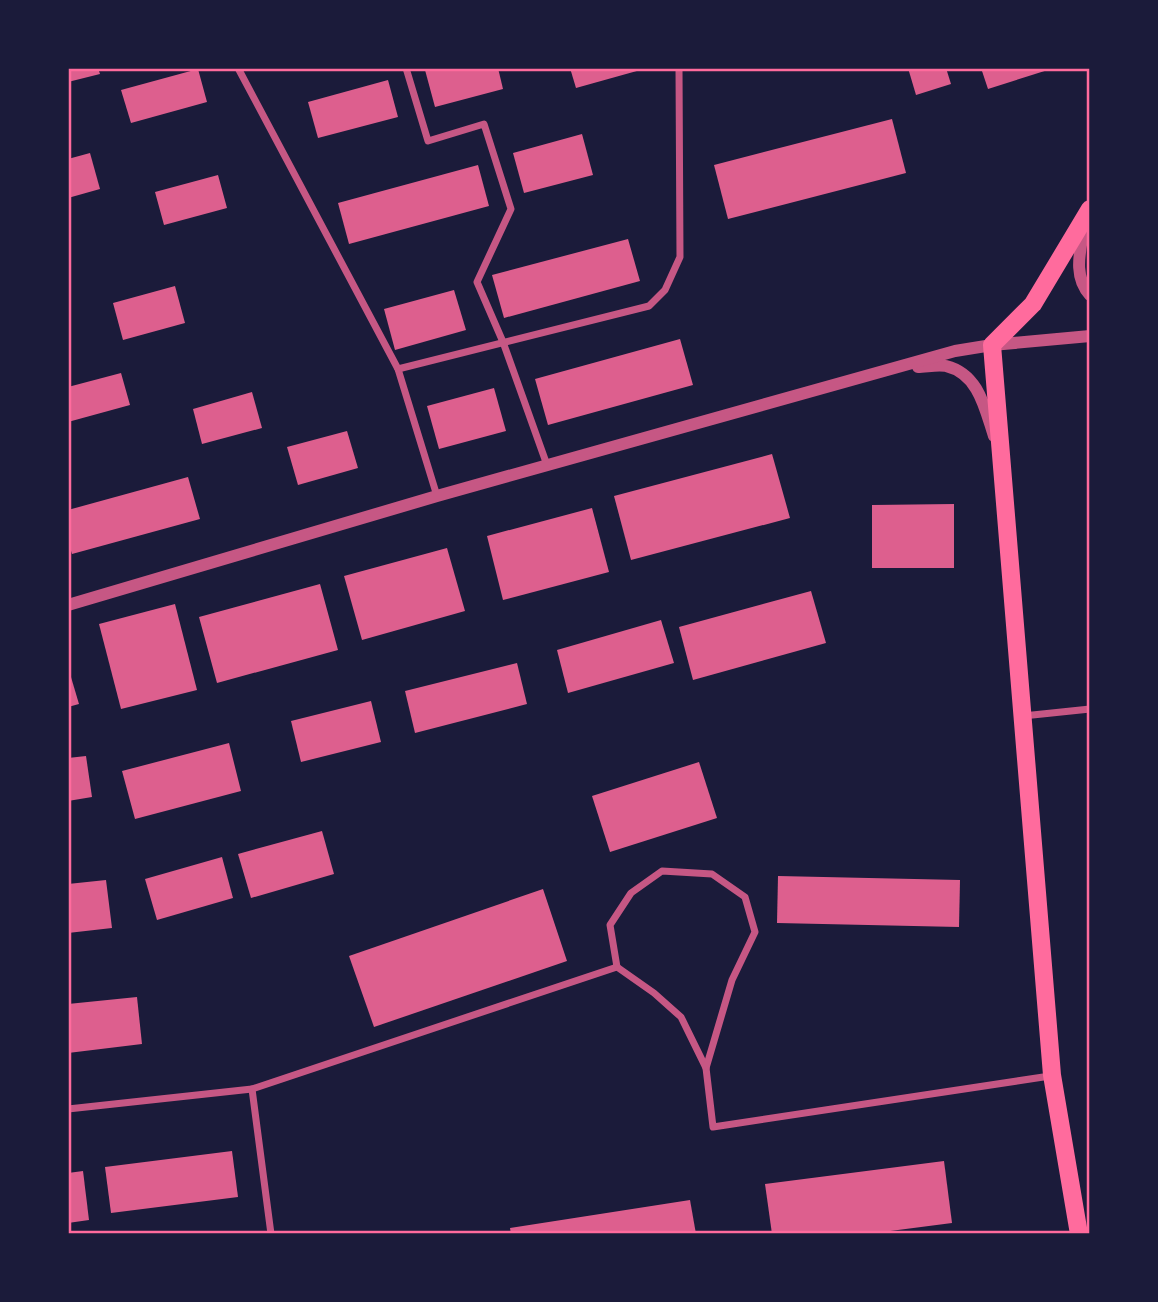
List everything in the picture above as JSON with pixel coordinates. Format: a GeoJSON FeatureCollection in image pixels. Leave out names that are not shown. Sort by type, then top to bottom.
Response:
{"type":"FeatureCollection","features":[{"type":"Feature","properties":{"kind":"main road"},"geometry":{"type":"LineString","coordinates":[[1079,1234],[1052,1075],[992,345],[1033,304],[1088,213]]}},
{"type":"Feature","properties":{"kind":"street"},"geometry":{"type":"LineString","coordinates":[[238,68],[398,369],[438,496]]}},
{"type":"Feature","properties":{"kind":"street"},"geometry":{"type":"LineString","coordinates":[[406,68],[428,141],[484,124],[511,209],[477,282],[503,342],[547,465]]}},
{"type":"Feature","properties":{"kind":"street"},"geometry":{"type":"LineString","coordinates":[[398,369],[649,306],[664,290],[680,257],[679,68]]}},
{"type":"Feature","properties":{"kind":"street"},"geometry":{"type":"LineString","coordinates":[[1088,213],[1078,268],[1090,295]]}},
{"type":"Feature","properties":{"kind":"street"},"geometry":{"type":"LineString","coordinates":[[68,605],[438,496],[955,351],[1090,336]]}},
{"type":"Feature","properties":{"kind":"street"},"geometry":{"type":"LineString","coordinates":[[893,369],[945,365],[962,374],[979,389],[1001,457]]}},
{"type":"Feature","properties":{"kind":"street"},"geometry":{"type":"LineString","coordinates":[[1022,716],[1090,709]]}},
{"type":"Feature","properties":{"kind":"street"},"geometry":{"type":"LineString","coordinates":[[706,1068],[732,980],[755,932],[745,897],[712,874],[662,871],[631,893],[610,925],[617,967],[654,993],[681,1017],[706,1068],[713,1127],[1052,1075]]}},
{"type":"Feature","properties":{"kind":"street"},"geometry":{"type":"LineString","coordinates":[[68,1109],[252,1089],[617,967]]}},
{"type":"Feature","properties":{"kind":"street"},"geometry":{"type":"LineString","coordinates":[[252,1089],[271,1234]]}},
{"type":"Feature","properties":{"kind":"building"},"geometry":{"type":"Polygon","coordinates":[[[68,68],[98,68],[100,74],[68,82],[68,68]]]}},
{"type":"Feature","properties":{"kind":"building"},"geometry":{"type":"Polygon","coordinates":[[[498,68],[503,89],[435,107],[425,70],[498,68]]]}},
{"type":"Feature","properties":{"kind":"building"},"geometry":{"type":"Polygon","coordinates":[[[570,68],[644,68],[644,69],[576,88],[570,68]]]}},
{"type":"Feature","properties":{"kind":"building"},"geometry":{"type":"Polygon","coordinates":[[[908,68],[946,68],[951,84],[916,95],[908,68]]]}},
{"type":"Feature","properties":{"kind":"building"},"geometry":{"type":"Polygon","coordinates":[[[981,68],[1051,68],[1051,69],[988,89],[981,68]]]}},
{"type":"Feature","properties":{"kind":"building"},"geometry":{"type":"Polygon","coordinates":[[[198,69],[207,102],[131,123],[121,90],[198,69]]]}},
{"type":"Feature","properties":{"kind":"building"},"geometry":{"type":"Polygon","coordinates":[[[388,80],[398,117],[318,138],[308,102],[388,80]]]}},
{"type":"Feature","properties":{"kind":"building"},"geometry":{"type":"Polygon","coordinates":[[[892,119],[906,173],[728,219],[714,165],[892,119]]]}},
{"type":"Feature","properties":{"kind":"building"},"geometry":{"type":"Polygon","coordinates":[[[582,134],[593,175],[524,193],[513,153],[582,134]]]}},
{"type":"Feature","properties":{"kind":"building"},"geometry":{"type":"Polygon","coordinates":[[[90,153],[100,189],[68,198],[68,159],[90,153]]]}},
{"type":"Feature","properties":{"kind":"building"},"geometry":{"type":"Polygon","coordinates":[[[478,165],[489,206],[349,244],[338,203],[478,165]]]}},
{"type":"Feature","properties":{"kind":"building"},"geometry":{"type":"Polygon","coordinates":[[[218,175],[227,208],[164,225],[155,192],[218,175]]]}},
{"type":"Feature","properties":{"kind":"building"},"geometry":{"type":"Polygon","coordinates":[[[628,239],[640,281],[504,318],[492,275],[628,239]]]}},
{"type":"Feature","properties":{"kind":"building"},"geometry":{"type":"Polygon","coordinates":[[[175,286],[185,323],[123,340],[113,303],[175,286]]]}},
{"type":"Feature","properties":{"kind":"building"},"geometry":{"type":"Polygon","coordinates":[[[454,290],[466,330],[395,350],[384,309],[454,290]]]}},
{"type":"Feature","properties":{"kind":"building"},"geometry":{"type":"Polygon","coordinates":[[[680,339],[693,385],[548,425],[535,379],[680,339]]]}},
{"type":"Feature","properties":{"kind":"building"},"geometry":{"type":"Polygon","coordinates":[[[121,373],[130,405],[68,422],[68,387],[121,373]]]}},
{"type":"Feature","properties":{"kind":"building"},"geometry":{"type":"Polygon","coordinates":[[[494,388],[506,431],[439,449],[427,406],[494,388]]]}},
{"type":"Feature","properties":{"kind":"building"},"geometry":{"type":"Polygon","coordinates":[[[252,392],[262,428],[202,444],[193,409],[252,392]]]}},
{"type":"Feature","properties":{"kind":"building"},"geometry":{"type":"Polygon","coordinates":[[[347,431],[358,468],[298,485],[287,447],[347,431]]]}},
{"type":"Feature","properties":{"kind":"building"},"geometry":{"type":"Polygon","coordinates":[[[772,454],[790,518],[631,560],[614,496],[772,454]]]}},
{"type":"Feature","properties":{"kind":"building"},"geometry":{"type":"Polygon","coordinates":[[[188,477],[200,519],[72,554],[68,541],[68,510],[188,477]]]}},
{"type":"Feature","properties":{"kind":"building"},"geometry":{"type":"Polygon","coordinates":[[[954,504],[954,568],[872,568],[872,505],[954,504]]]}},
{"type":"Feature","properties":{"kind":"building"},"geometry":{"type":"Polygon","coordinates":[[[592,508],[609,572],[503,600],[487,536],[592,508]]]}},
{"type":"Feature","properties":{"kind":"building"},"geometry":{"type":"Polygon","coordinates":[[[447,548],[465,611],[362,640],[344,576],[447,548]]]}},
{"type":"Feature","properties":{"kind":"building"},"geometry":{"type":"Polygon","coordinates":[[[320,584],[338,650],[217,683],[199,617],[320,584]]]}},
{"type":"Feature","properties":{"kind":"building"},"geometry":{"type":"Polygon","coordinates":[[[811,591],[826,643],[693,680],[679,627],[811,591]]]}},
{"type":"Feature","properties":{"kind":"building"},"geometry":{"type":"Polygon","coordinates":[[[175,604],[197,690],[121,709],[99,624],[175,604]]]}},
{"type":"Feature","properties":{"kind":"building"},"geometry":{"type":"Polygon","coordinates":[[[661,620],[674,663],[568,693],[557,650],[661,620]]]}},
{"type":"Feature","properties":{"kind":"building"},"geometry":{"type":"Polygon","coordinates":[[[517,663],[527,704],[415,733],[405,691],[517,663]]]}},
{"type":"Feature","properties":{"kind":"building"},"geometry":{"type":"Polygon","coordinates":[[[68,667],[79,704],[68,707],[68,667]]]}},
{"type":"Feature","properties":{"kind":"building"},"geometry":{"type":"Polygon","coordinates":[[[371,701],[381,742],[301,762],[291,721],[371,701]]]}},
{"type":"Feature","properties":{"kind":"building"},"geometry":{"type":"Polygon","coordinates":[[[229,743],[241,791],[135,819],[122,771],[229,743]]]}},
{"type":"Feature","properties":{"kind":"building"},"geometry":{"type":"Polygon","coordinates":[[[86,756],[92,797],[68,801],[68,758],[86,756]]]}},
{"type":"Feature","properties":{"kind":"building"},"geometry":{"type":"Polygon","coordinates":[[[699,762],[717,818],[610,852],[592,796],[699,762]]]}},
{"type":"Feature","properties":{"kind":"building"},"geometry":{"type":"Polygon","coordinates":[[[322,831],[334,874],[251,898],[238,854],[322,831]]]}},
{"type":"Feature","properties":{"kind":"building"},"geometry":{"type":"Polygon","coordinates":[[[222,857],[233,898],[157,920],[145,879],[222,857]]]}},
{"type":"Feature","properties":{"kind":"building"},"geometry":{"type":"Polygon","coordinates":[[[778,876],[960,880],[959,927],[777,923],[778,876]]]}},
{"type":"Feature","properties":{"kind":"building"},"geometry":{"type":"Polygon","coordinates":[[[106,880],[112,928],[68,933],[68,884],[106,880]]]}},
{"type":"Feature","properties":{"kind":"building"},"geometry":{"type":"Polygon","coordinates":[[[543,889],[567,961],[374,1027],[349,956],[543,889]]]}},
{"type":"Feature","properties":{"kind":"building"},"geometry":{"type":"Polygon","coordinates":[[[137,997],[142,1044],[68,1053],[68,1004],[137,997]]]}},
{"type":"Feature","properties":{"kind":"building"},"geometry":{"type":"Polygon","coordinates":[[[232,1151],[238,1197],[111,1213],[105,1167],[232,1151]]]}},
{"type":"Feature","properties":{"kind":"building"},"geometry":{"type":"Polygon","coordinates":[[[944,1161],[952,1223],[867,1234],[772,1234],[765,1184],[944,1161]]]}},
{"type":"Feature","properties":{"kind":"building"},"geometry":{"type":"Polygon","coordinates":[[[83,1171],[89,1220],[68,1223],[68,1173],[83,1171]]]}},
{"type":"Feature","properties":{"kind":"building"},"geometry":{"type":"Polygon","coordinates":[[[690,1200],[696,1234],[511,1234],[510,1228],[690,1200]]]}}]}
